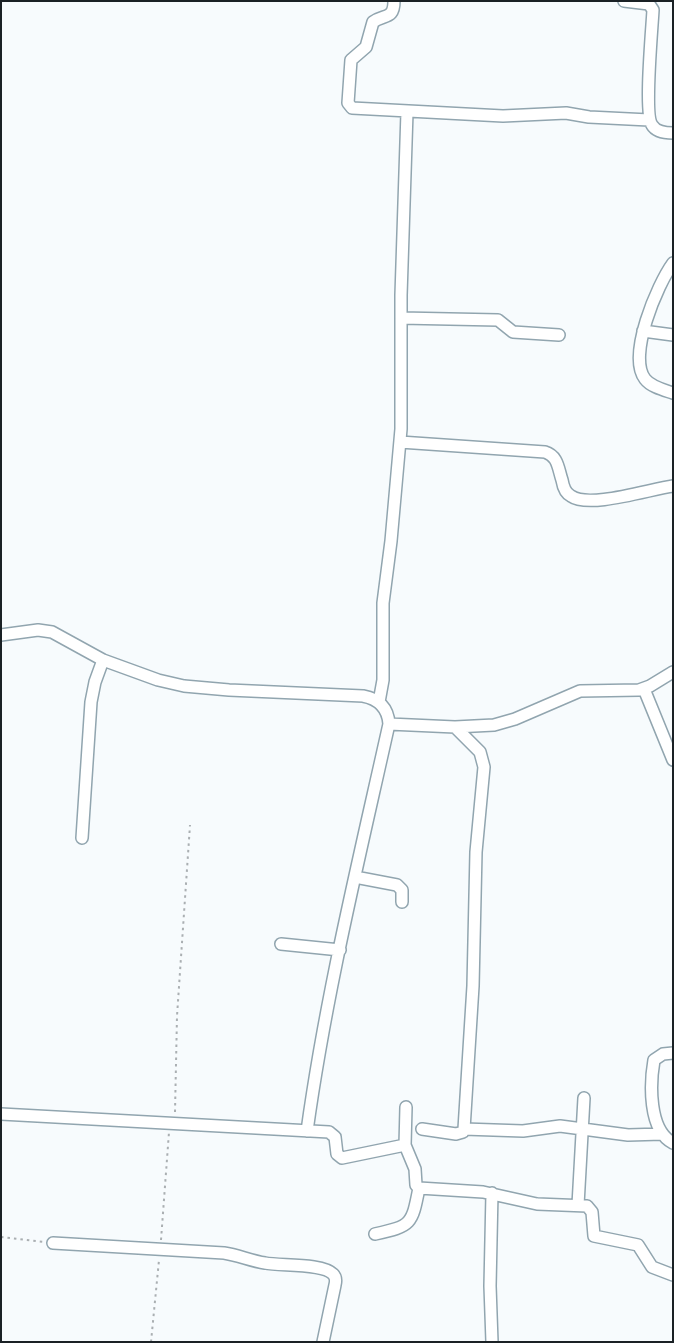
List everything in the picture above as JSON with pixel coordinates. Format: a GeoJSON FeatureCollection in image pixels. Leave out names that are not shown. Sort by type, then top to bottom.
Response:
{"type":"FeatureCollection","features":[{"type":"Feature","properties":{"kind":"street"},"geometry":{"type":"LineString","coordinates":[[394,1],[392,14],[373,22],[366,47],[351,60],[348,103],[349,106],[355,109],[503,116],[566,113],[597,118],[649,120]]}},
{"type":"Feature","properties":{"kind":"street"},"geometry":{"type":"LineString","coordinates":[[624,1],[649,4],[653,10],[649,74],[649,120],[654,129],[673,133]]}},
{"type":"Feature","properties":{"kind":"street"},"geometry":{"type":"LineString","coordinates":[[379,702],[383,680],[383,603],[400,442],[401,318],[407,112]]}},
{"type":"Feature","properties":{"kind":"street"},"geometry":{"type":"LineString","coordinates":[[673,264],[653,301],[643,331],[640,359],[642,374],[649,383],[673,393]]}},
{"type":"Feature","properties":{"kind":"street"},"geometry":{"type":"LineString","coordinates":[[401,318],[498,320],[513,332],[559,335]]}},
{"type":"Feature","properties":{"kind":"street"},"geometry":{"type":"LineString","coordinates":[[643,331],[673,335]]}},
{"type":"Feature","properties":{"kind":"street"},"geometry":{"type":"LineString","coordinates":[[400,442],[545,452],[553,456],[556,461],[565,491],[570,496],[583,501],[599,501],[673,486]]}},
{"type":"Feature","properties":{"kind":"street"},"geometry":{"type":"LineString","coordinates":[[1,635],[45,630],[57,633],[103,660],[152,678],[184,686],[363,696],[374,698],[387,712],[389,724],[320,1046],[307,1131]]}},
{"type":"Feature","properties":{"kind":"street"},"geometry":{"type":"LineString","coordinates":[[82,838],[91,702],[94,682],[103,660]]}},
{"type":"Feature","properties":{"kind":"street"},"geometry":{"type":"LineString","coordinates":[[389,724],[494,725],[580,691],[630,691],[644,689],[673,672]]}},
{"type":"Feature","properties":{"kind":"street"},"geometry":{"type":"LineString","coordinates":[[644,689],[673,760]]}},
{"type":"Feature","properties":{"kind":"street"},"geometry":{"type":"LineString","coordinates":[[422,1129],[456,1134],[463,1132],[464,1129],[473,986],[476,852],[484,767],[480,752],[455,726]]}},
{"type":"Feature","properties":{"kind":"street"},"geometry":{"type":"LineString","coordinates":[[355,877],[397,885],[402,890],[402,902]]}},
{"type":"Feature","properties":{"kind":"street"},"geometry":{"type":"LineString","coordinates":[[281,944],[340,950]]}},
{"type":"Feature","properties":{"kind":"street"},"geometry":{"type":"LineString","coordinates":[[673,1053],[658,1056],[654,1060],[652,1101],[662,1134],[673,1143]]}},
{"type":"Feature","properties":{"kind":"street"},"geometry":{"type":"LineString","coordinates":[[578,1205],[584,1098]]}},
{"type":"Feature","properties":{"kind":"street"},"geometry":{"type":"LineString","coordinates":[[375,1234],[400,1227],[414,1216],[419,1188],[416,1185],[415,1168],[404,1145],[406,1107]]}},
{"type":"Feature","properties":{"kind":"street"},"geometry":{"type":"LineString","coordinates":[[1,1114],[329,1132],[335,1137],[337,1154],[342,1158],[404,1145]]}},
{"type":"Feature","properties":{"kind":"street"},"geometry":{"type":"LineString","coordinates":[[464,1129],[523,1132],[560,1126],[628,1135],[662,1134]]}},
{"type":"Feature","properties":{"kind":"street"},"geometry":{"type":"LineString","coordinates":[[419,1188],[492,1193],[537,1204],[578,1205],[590,1208],[594,1236],[634,1243],[640,1248],[652,1267],[673,1275]]}},
{"type":"Feature","properties":{"kind":"street"},"geometry":{"type":"LineString","coordinates":[[492,1193],[490,1286],[492,1342]]}},
{"type":"Feature","properties":{"kind":"street"},"geometry":{"type":"LineString","coordinates":[[54,1243],[232,1254],[258,1262],[310,1266],[333,1274],[336,1278],[336,1285],[323,1342]]}},
{"type":"Feature","properties":{"kind":"path"},"geometry":{"type":"LineString","coordinates":[[151,1342],[172,1124],[190,825]]}},
{"type":"Feature","properties":{"kind":"path"},"geometry":{"type":"LineString","coordinates":[[1,1237],[54,1243]]}}]}
